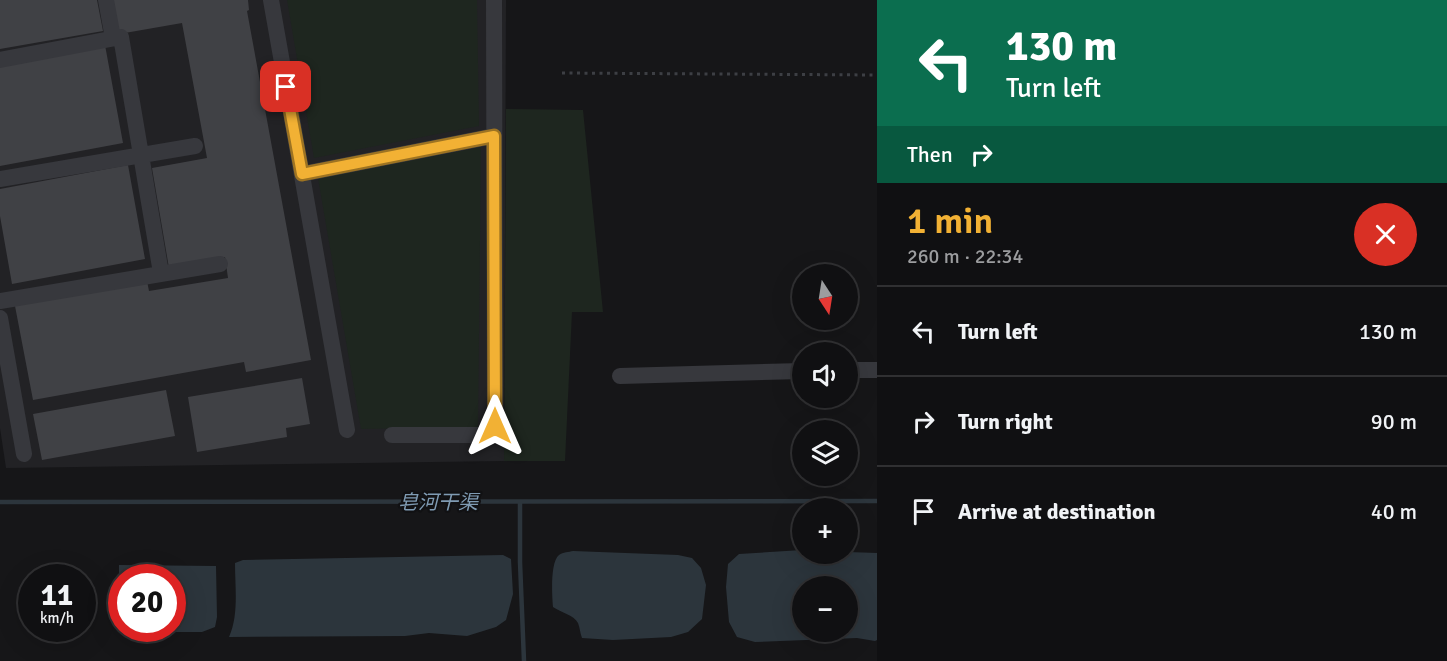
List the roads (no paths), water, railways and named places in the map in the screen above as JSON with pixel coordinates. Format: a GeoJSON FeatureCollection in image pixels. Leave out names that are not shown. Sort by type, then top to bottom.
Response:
{"type":"FeatureCollection","features":[{"type":"Feature","properties":{"kind":"lane"},"geometry":{"type":"LineString","coordinates":[[106,0],[113,38]]}},
{"type":"Feature","properties":{"kind":"lane"},"geometry":{"type":"LineString","coordinates":[[271,0],[347,430]]}},
{"type":"Feature","properties":{"kind":"lane"},"geometry":{"type":"LineString","coordinates":[[392,435],[488,435],[495,426],[494,0]]}},
{"type":"Feature","properties":{"kind":"lane"},"geometry":{"type":"LineString","coordinates":[[0,60],[120,37],[161,273]]}},
{"type":"Feature","properties":{"kind":"lane"},"geometry":{"type":"LineString","coordinates":[[302,174],[494,136]]}},
{"type":"Feature","properties":{"kind":"lane"},"geometry":{"type":"LineString","coordinates":[[0,179],[195,146]]}},
{"type":"Feature","properties":{"kind":"lane"},"geometry":{"type":"LineString","coordinates":[[0,301],[220,264]]}},
{"type":"Feature","properties":{"kind":"lane"},"geometry":{"type":"LineString","coordinates":[[0,318],[24,454]]}},
{"type":"Feature","properties":{"kind":"lane"},"geometry":{"type":"LineString","coordinates":[[858,370],[877,370]]}},
{"type":"Feature","properties":{"kind":"lane"},"geometry":{"type":"LineString","coordinates":[[620,376],[792,371]]}},
{"type":"Feature","properties":{"kind":"waterway","name":"皂河干渠"},"geometry":{"type":"LineString","coordinates":[[0,502],[877,501]]}},
{"type":"Feature","properties":{"kind":"waterway"},"geometry":{"type":"LineString","coordinates":[[520,502],[524,661]]}}]}
